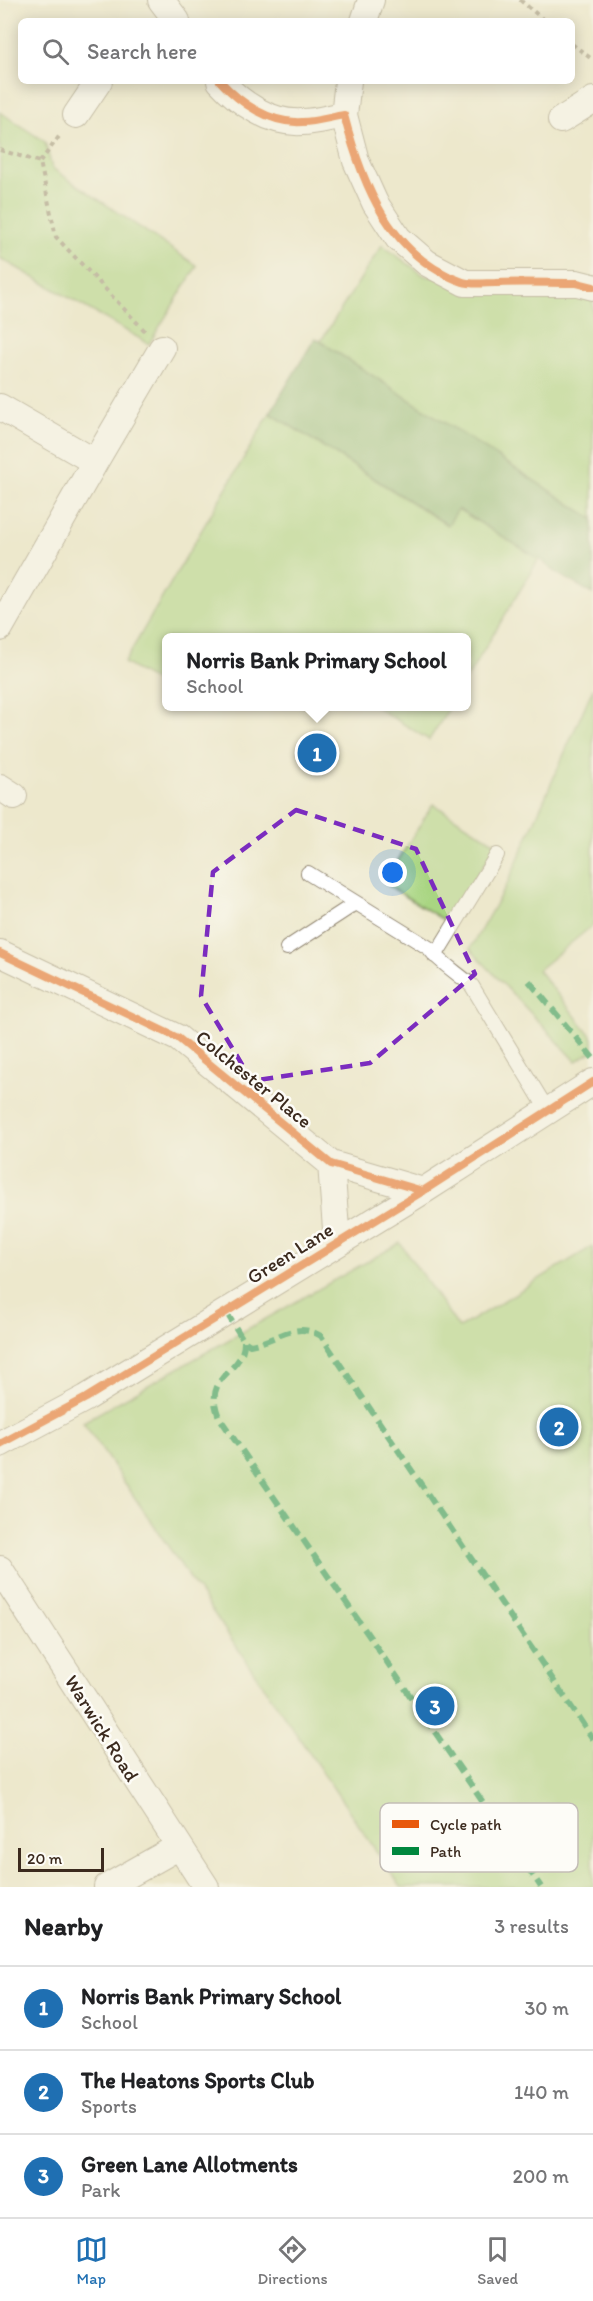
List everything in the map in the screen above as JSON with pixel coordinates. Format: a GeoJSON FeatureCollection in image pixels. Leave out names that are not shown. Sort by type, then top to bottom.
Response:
{"type":"FeatureCollection","features":[{"type":"Feature","properties":{"kind":"street"},"geometry":{"type":"LineString","coordinates":[[365,18],[370,0]]}},
{"type":"Feature","properties":{"kind":"street"},"geometry":{"type":"LineString","coordinates":[[76,115],[97,84]]}},
{"type":"Feature","properties":{"kind":"street"},"geometry":{"type":"LineString","coordinates":[[223,84],[236,99],[269,117],[301,123],[344,115]]}},
{"type":"Feature","properties":{"kind":"street"},"geometry":{"type":"LineString","coordinates":[[348,84],[344,115],[356,161],[375,203],[398,238],[427,263],[465,283],[577,283],[593,286]]}},
{"type":"Feature","properties":{"kind":"street"},"geometry":{"type":"LineString","coordinates":[[561,120],[593,100]]}},
{"type":"Feature","properties":{"kind":"street"},"geometry":{"type":"LineString","coordinates":[[0,628],[162,348]]}},
{"type":"Feature","properties":{"kind":"street"},"geometry":{"type":"LineString","coordinates":[[0,407],[95,462]]}},
{"type":"Feature","properties":{"kind":"street","name":"Colchester Place"},"geometry":{"type":"LineString","coordinates":[[0,952],[178,1038],[331,1164],[423,1191]]}},
{"type":"Feature","properties":{"kind":"street","name":"Green Lane"},"geometry":{"type":"LineString","coordinates":[[0,1444],[86,1398],[423,1191],[593,1082]]}},
{"type":"Feature","properties":{"kind":"street"},"geometry":{"type":"LineString","coordinates":[[331,1164],[337,1242]]}},
{"type":"Feature","properties":{"kind":"street","name":"Warwick Road"},"geometry":{"type":"LineString","coordinates":[[0,1569],[206,1887]]}},
{"type":"Feature","properties":{"kind":"street"},"geometry":{"type":"LineString","coordinates":[[107,1887],[178,1847]]}},
{"type":"Feature","properties":{"kind":"lane"},"geometry":{"type":"LineString","coordinates":[[435,956],[497,855]]}},
{"type":"Feature","properties":{"kind":"lane"},"geometry":{"type":"LineString","coordinates":[[308,873],[429,948],[435,956],[459,973],[472,986],[548,1111]]}},
{"type":"Feature","properties":{"kind":"lane"},"geometry":{"type":"LineString","coordinates":[[287,948],[356,903]]}},
{"type":"Feature","properties":{"kind":"path"},"geometry":{"type":"LineString","coordinates":[[520,0],[541,18]]}},
{"type":"Feature","properties":{"kind":"path"},"geometry":{"type":"LineString","coordinates":[[575,46],[593,60]]}},
{"type":"Feature","properties":{"kind":"path"},"geometry":{"type":"LineString","coordinates":[[76,115],[40,162],[56,237],[162,348]]}},
{"type":"Feature","properties":{"kind":"path"},"geometry":{"type":"LineString","coordinates":[[0,150],[40,162]]}},
{"type":"Feature","properties":{"kind":"highlighted area"},"geometry":{"type":"Polygon","coordinates":[[[296,810],[416,849],[475,974],[370,1063],[252,1081],[201,996],[213,872],[296,810]]]}},
{"type":"Feature","properties":{"kind":"green space"},"geometry":{"type":"Polygon","coordinates":[[[0,112],[45,142],[52,168],[197,266],[149,344],[0,258],[0,112]]]}},
{"type":"Feature","properties":{"kind":"green space"},"geometry":{"type":"Polygon","coordinates":[[[382,245],[425,276],[593,293],[593,519],[320,342],[382,245]]]}},
{"type":"Feature","properties":{"kind":"green space"},"geometry":{"type":"Polygon","coordinates":[[[315,338],[593,519],[593,594],[458,509],[448,525],[270,413],[315,338]]]}},
{"type":"Feature","properties":{"kind":"green space"},"geometry":{"type":"Polygon","coordinates":[[[270,413],[447,525],[458,509],[539,559],[471,671],[471,633],[162,633],[162,685],[124,663],[270,413]]]}},
{"type":"Feature","properties":{"kind":"green space"},"geometry":{"type":"Polygon","coordinates":[[[593,688],[593,925],[538,970],[593,1038],[593,1051],[576,1061],[470,949],[508,882],[593,688]]]}},
{"type":"Feature","properties":{"kind":"green space"},"geometry":{"type":"Polygon","coordinates":[[[382,711],[447,711],[429,740],[382,711]]]}},
{"type":"Feature","properties":{"kind":"green space"},"geometry":{"type":"Polygon","coordinates":[[[433,804],[497,844],[448,923],[384,883],[433,804]]]}},
{"type":"Feature","properties":{"kind":"green space"},"geometry":{"type":"Polygon","coordinates":[[[400,1243],[459,1328],[593,1246],[593,1887],[401,1887],[391,1872],[578,1872],[578,1803],[380,1803],[380,1856],[83,1422],[400,1243]]]}},
{"type":"Feature","properties":{"kind":"marked path"},"geometry":{"type":"LineString","coordinates":[[529,981],[593,1058]]}},
{"type":"Feature","properties":{"kind":"marked path"},"geometry":{"type":"LineString","coordinates":[[226,1312],[244,1341],[250,1345],[294,1331],[303,1330],[321,1336],[593,1739]]}},
{"type":"Feature","properties":{"kind":"marked path"},"geometry":{"type":"LineString","coordinates":[[244,1341],[238,1361],[219,1382],[215,1391],[219,1417],[483,1803]]}},
{"type":"Feature","properties":{"kind":"marked path"},"geometry":{"type":"LineString","coordinates":[[531,1872],[541,1887]]}},
{"type":"Feature","properties":{"kind":"cycle path"},"geometry":{"type":"LineString","coordinates":[[223,84],[246,104],[278,120],[307,122],[344,115],[360,167],[383,215],[416,255],[438,270],[463,282],[471,283],[577,283],[593,287]]}},
{"type":"Feature","properties":{"kind":"cycle path"},"geometry":{"type":"LineString","coordinates":[[0,953],[178,1038],[331,1164],[423,1191]]}},
{"type":"Feature","properties":{"kind":"cycle path"},"geometry":{"type":"LineString","coordinates":[[0,1444],[86,1398],[423,1191],[593,1082]]}},
{"type":"Feature","properties":{"kind":"place","name":"Norris Bank Primary School"},"geometry":{"type":"Point","coordinates":[317,753]}},
{"type":"Feature","properties":{"kind":"place","name":"The Heatons Sports Club"},"geometry":{"type":"Point","coordinates":[559,1427]}},
{"type":"Feature","properties":{"kind":"place","name":"Green Lane Allotments"},"geometry":{"type":"Point","coordinates":[435,1706]}}]}
